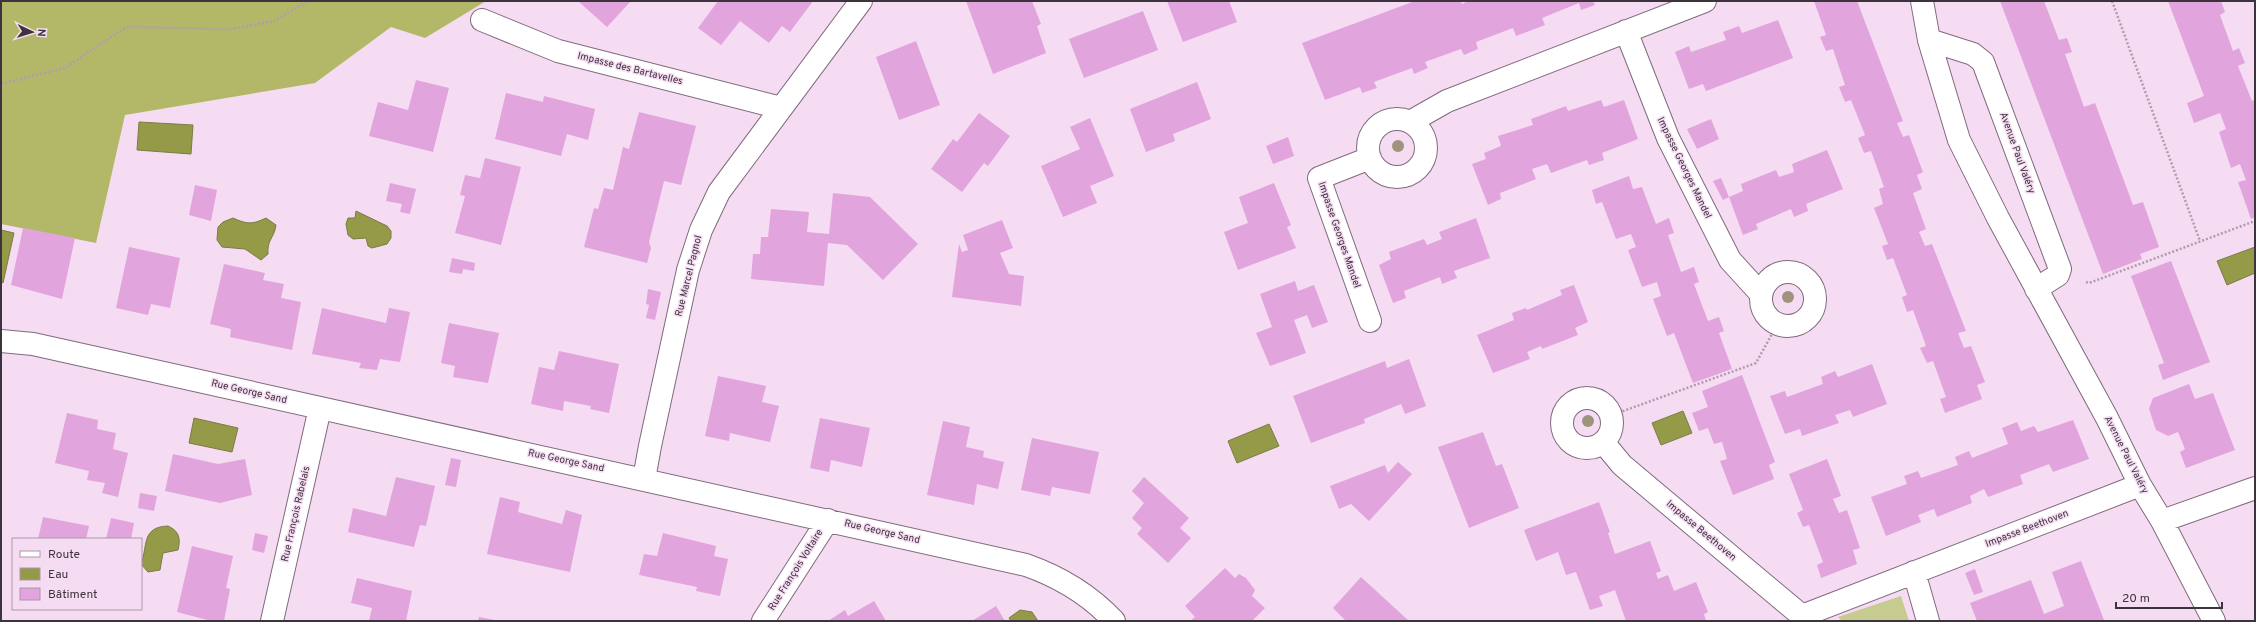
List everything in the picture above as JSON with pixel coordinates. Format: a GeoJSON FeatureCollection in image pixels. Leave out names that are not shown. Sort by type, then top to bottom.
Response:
{"type":"FeatureCollection","features":[{"type":"Feature","properties":{"kind":"street","name":"Rue Marcel Pagnol"},"geometry":{"type":"LineString","coordinates":[[644,478],[688,270],[701,230],[719,192],[861,1]]}},
{"type":"Feature","properties":{"kind":"street"},"geometry":{"type":"LineString","coordinates":[[1410,122],[1447,101],[1705,1]]}},
{"type":"Feature","properties":{"kind":"street","name":"Avenue Paul Valéry"},"geometry":{"type":"LineString","coordinates":[[1922,1],[1929,40],[1959,140],[1998,218],[2107,418],[2140,485],[2162,522],[2214,621]]}},
{"type":"Feature","properties":{"kind":"street","name":"Impasse des Bartavelles"},"geometry":{"type":"LineString","coordinates":[[482,20],[558,50],[781,108]]}},
{"type":"Feature","properties":{"kind":"street","name":"Impasse Georges Mandel"},"geometry":{"type":"LineString","coordinates":[[1626,31],[1668,138],[1730,260],[1761,294]]}},
{"type":"Feature","properties":{"kind":"street","name":"Avenue Paul Valéry"},"geometry":{"type":"LineString","coordinates":[[1929,40],[1973,54],[1983,62],[2060,269],[2058,276]]}},
{"type":"Feature","properties":{"kind":"street"},"geometry":{"type":"LineString","coordinates":[[1400,119],[1410,122],[1423,134],[1426,144],[1426,153],[1416,170],[1409,174],[1390,176],[1375,166],[1370,158],[1370,138],[1375,130],[1382,124],[1400,119]]}},
{"type":"Feature","properties":{"kind":"street","name":"Impasse Georges Mandel"},"geometry":{"type":"LineString","coordinates":[[1370,158],[1319,178],[1370,321]]}},
{"type":"Feature","properties":{"kind":"street"},"geometry":{"type":"LineString","coordinates":[[1786,272],[1804,277],[1814,291],[1815,300],[1809,316],[1794,326],[1777,324],[1769,319],[1764,312],[1761,294],[1770,279],[1786,272]]}},
{"type":"Feature","properties":{"kind":"street"},"geometry":{"type":"LineString","coordinates":[[2036,289],[2058,276]]}},
{"type":"Feature","properties":{"kind":"street","name":"Rue George Sand"},"geometry":{"type":"LineString","coordinates":[[1,341],[33,344],[644,478],[1026,565],[1052,574],[1080,590],[1114,621]]}},
{"type":"Feature","properties":{"kind":"street"},"geometry":{"type":"LineString","coordinates":[[1585,397],[1601,402],[1608,408],[1611,416],[1611,430],[1603,442],[1587,448],[1571,442],[1562,428],[1564,411],[1576,399],[1585,397]]}},
{"type":"Feature","properties":{"kind":"street","name":"Rue François Rabelais"},"geometry":{"type":"LineString","coordinates":[[272,621],[320,408]]}},
{"type":"Feature","properties":{"kind":"street","name":"Impasse Beethoven"},"geometry":{"type":"LineString","coordinates":[[1603,442],[1622,465],[1805,619],[1914,572],[2140,485]]}},
{"type":"Feature","properties":{"kind":"street"},"geometry":{"type":"LineString","coordinates":[[2162,522],[2255,488]]}},
{"type":"Feature","properties":{"kind":"street","name":"Rue François Voltaire"},"geometry":{"type":"LineString","coordinates":[[763,621],[828,520]]}},
{"type":"Feature","properties":{"kind":"street"},"geometry":{"type":"LineString","coordinates":[[1914,572],[1928,621]]}},
{"type":"Feature","properties":{"kind":"path"},"geometry":{"type":"LineString","coordinates":[[1,84],[66,68],[126,27],[230,29],[274,21],[308,1]]}},
{"type":"Feature","properties":{"kind":"path"},"geometry":{"type":"LineString","coordinates":[[2112,1],[2200,241]]}},
{"type":"Feature","properties":{"kind":"path"},"geometry":{"type":"LineString","coordinates":[[2058,276],[2089,283],[2255,221]]}},
{"type":"Feature","properties":{"kind":"path"},"geometry":{"type":"LineString","coordinates":[[1611,416],[1756,363],[1777,324]]}},
{"type":"Feature","properties":{"kind":"shaded area"},"geometry":{"type":"Polygon","coordinates":[[[1,1],[486,1],[425,38],[391,27],[315,83],[125,115],[96,243],[1,224],[1,1]]]}},
{"type":"Feature","properties":{"kind":"shaded area"},"geometry":{"type":"Polygon","coordinates":[[[1901,596],[1909,621],[1842,621],[1838,617],[1901,596]]]}},
{"type":"Feature","properties":{"kind":"water"},"geometry":{"type":"Polygon","coordinates":[[[139,122],[193,125],[191,154],[137,150],[139,122]]]}},
{"type":"Feature","properties":{"kind":"water"},"geometry":{"type":"Polygon","coordinates":[[[356,211],[387,226],[391,231],[391,238],[387,244],[372,248],[368,246],[366,238],[353,239],[348,235],[346,224],[348,218],[355,218],[356,211]]]}},
{"type":"Feature","properties":{"kind":"water"},"geometry":{"type":"Polygon","coordinates":[[[233,218],[242,222],[253,223],[266,218],[276,225],[269,245],[268,254],[261,260],[245,249],[222,247],[217,240],[218,227],[223,222],[233,218]]]}},
{"type":"Feature","properties":{"kind":"water"},"geometry":{"type":"Polygon","coordinates":[[[1,230],[14,233],[3,283],[1,282],[1,230]]]}},
{"type":"Feature","properties":{"kind":"water"},"geometry":{"type":"Polygon","coordinates":[[[2255,247],[2255,273],[2227,285],[2217,261],[2255,247]]]}},
{"type":"Feature","properties":{"kind":"water"},"geometry":{"type":"Polygon","coordinates":[[[1683,411],[1692,433],[1661,445],[1652,423],[1683,411]]]}},
{"type":"Feature","properties":{"kind":"water"},"geometry":{"type":"Polygon","coordinates":[[[194,418],[238,428],[232,452],[189,443],[194,418]]]}},
{"type":"Feature","properties":{"kind":"water"},"geometry":{"type":"Polygon","coordinates":[[[1269,424],[1279,446],[1237,463],[1228,441],[1269,424]]]}},
{"type":"Feature","properties":{"kind":"water"},"geometry":{"type":"Polygon","coordinates":[[[168,526],[175,530],[179,538],[178,550],[163,553],[160,570],[148,572],[142,565],[147,539],[153,530],[159,527],[168,526]]]}},
{"type":"Feature","properties":{"kind":"water"},"geometry":{"type":"Polygon","coordinates":[[[1020,610],[1032,612],[1038,621],[1011,621],[1009,618],[1020,610]]]}},
{"type":"Feature","properties":{"kind":"building"},"geometry":{"type":"Polygon","coordinates":[[[578,1],[631,1],[607,27],[578,1]]]}},
{"type":"Feature","properties":{"kind":"building"},"geometry":{"type":"Polygon","coordinates":[[[718,1],[813,1],[790,32],[782,26],[769,43],[740,21],[721,45],[698,28],[718,1]]]}},
{"type":"Feature","properties":{"kind":"building"},"geometry":{"type":"Polygon","coordinates":[[[966,1],[1032,1],[1041,24],[1037,26],[1046,53],[993,74],[966,1]]]}},
{"type":"Feature","properties":{"kind":"building"},"geometry":{"type":"Polygon","coordinates":[[[1167,1],[1229,1],[1237,22],[1183,42],[1167,1]]]}},
{"type":"Feature","properties":{"kind":"building"},"geometry":{"type":"Polygon","coordinates":[[[1415,1],[1461,1],[1462,4],[1468,1],[1593,1],[1595,5],[1581,10],[1579,3],[1542,18],[1545,25],[1516,36],[1513,28],[1476,42],[1478,49],[1464,55],[1461,49],[1425,62],[1428,68],[1414,74],[1412,68],[1374,82],[1377,88],[1362,93],[1360,87],[1325,100],[1302,43],[1415,1]]]}},
{"type":"Feature","properties":{"kind":"building"},"geometry":{"type":"Polygon","coordinates":[[[1814,1],[1857,1],[1903,121],[1897,123],[1903,137],[1909,135],[1923,172],[1917,175],[1922,189],[1913,193],[1926,229],[1919,232],[1925,246],[1932,244],[1966,331],[1958,333],[1964,348],[1971,346],[1985,382],[1977,385],[1982,399],[1945,413],[1940,399],[1946,397],[1933,361],[1927,363],[1920,348],[1926,346],[1913,310],[1907,312],[1902,297],[1907,295],[1893,258],[1887,260],[1882,246],[1888,244],[1874,208],[1883,204],[1879,189],[1884,187],[1871,151],[1864,153],[1858,138],[1865,135],[1851,100],[1845,102],[1839,87],[1845,85],[1833,49],[1826,51],[1820,37],[1826,35],[1814,1]]]}},
{"type":"Feature","properties":{"kind":"building"},"geometry":{"type":"Polygon","coordinates":[[[2000,1],[2044,1],[2059,40],[2067,38],[2072,52],[2065,54],[2084,107],[2095,103],[2133,205],[2143,202],[2159,247],[2140,254],[2142,259],[2103,274],[2000,1]]]}},
{"type":"Feature","properties":{"kind":"building"},"geometry":{"type":"Polygon","coordinates":[[[2168,1],[2221,1],[2225,12],[2220,15],[2233,51],[2239,48],[2245,63],[2238,66],[2252,101],[2255,100],[2255,217],[2251,219],[2238,182],[2246,180],[2240,164],[2231,168],[2219,132],[2226,129],[2220,113],[2194,123],[2187,103],[2204,96],[2168,1]]]}},
{"type":"Feature","properties":{"kind":"building"},"geometry":{"type":"Polygon","coordinates":[[[1143,11],[1158,50],[1084,78],[1069,39],[1143,11]]]}},
{"type":"Feature","properties":{"kind":"building"},"geometry":{"type":"Polygon","coordinates":[[[1778,20],[1793,58],[1706,91],[1703,84],[1689,89],[1675,52],[1689,46],[1691,52],[1726,40],[1723,32],[1739,26],[1742,33],[1778,20]]]}},
{"type":"Feature","properties":{"kind":"building"},"geometry":{"type":"Polygon","coordinates":[[[916,41],[940,105],[899,120],[876,57],[916,41]]]}},
{"type":"Feature","properties":{"kind":"building"},"geometry":{"type":"Polygon","coordinates":[[[416,80],[449,88],[433,152],[369,136],[378,102],[408,110],[416,80]]]}},
{"type":"Feature","properties":{"kind":"building"},"geometry":{"type":"Polygon","coordinates":[[[1197,82],[1211,119],[1173,134],[1175,141],[1146,152],[1130,109],[1197,82]]]}},
{"type":"Feature","properties":{"kind":"building"},"geometry":{"type":"Polygon","coordinates":[[[506,93],[543,102],[544,96],[595,109],[588,140],[567,134],[561,156],[495,139],[506,93]]]}},
{"type":"Feature","properties":{"kind":"building"},"geometry":{"type":"Polygon","coordinates":[[[1601,100],[1604,107],[1624,100],[1638,139],[1602,153],[1604,160],[1589,165],[1587,160],[1551,173],[1547,164],[1532,169],[1536,179],[1500,193],[1501,199],[1488,205],[1472,164],[1486,159],[1484,153],[1501,146],[1498,136],[1533,125],[1531,119],[1566,106],[1568,111],[1601,100]]]}},
{"type":"Feature","properties":{"kind":"building"},"geometry":{"type":"Polygon","coordinates":[[[639,112],[696,126],[681,185],[664,181],[649,242],[651,248],[647,263],[584,247],[594,208],[598,209],[604,188],[613,190],[623,147],[629,149],[639,112]]]}},
{"type":"Feature","properties":{"kind":"building"},"geometry":{"type":"Polygon","coordinates":[[[979,113],[1010,136],[988,166],[984,163],[962,192],[931,169],[953,139],[957,142],[979,113]]]}},
{"type":"Feature","properties":{"kind":"building"},"geometry":{"type":"Polygon","coordinates":[[[1090,118],[1114,176],[1090,186],[1097,203],[1063,217],[1041,166],[1080,149],[1070,127],[1090,118]]]}},
{"type":"Feature","properties":{"kind":"building"},"geometry":{"type":"Polygon","coordinates":[[[1711,119],[1719,139],[1697,149],[1687,129],[1711,119]]]}},
{"type":"Feature","properties":{"kind":"building"},"geometry":{"type":"Polygon","coordinates":[[[1288,137],[1294,156],[1273,164],[1266,146],[1288,137]]]}},
{"type":"Feature","properties":{"kind":"building"},"geometry":{"type":"Polygon","coordinates":[[[1827,150],[1843,189],[1806,204],[1808,211],[1794,217],[1791,209],[1756,224],[1758,229],[1743,235],[1729,197],[1743,191],[1741,184],[1776,170],[1779,177],[1794,172],[1792,164],[1827,150]]]}},
{"type":"Feature","properties":{"kind":"building"},"geometry":{"type":"Polygon","coordinates":[[[485,158],[521,167],[501,245],[455,233],[465,196],[460,195],[465,175],[480,178],[485,158]]]}},
{"type":"Feature","properties":{"kind":"building"},"geometry":{"type":"Polygon","coordinates":[[[1629,176],[1633,189],[1642,187],[1656,224],[1669,218],[1674,233],[1668,235],[1681,272],[1694,267],[1699,282],[1694,284],[1708,321],[1719,317],[1724,331],[1719,333],[1732,369],[1693,383],[1674,333],[1667,336],[1653,299],[1661,296],[1657,282],[1642,287],[1628,250],[1636,247],[1631,234],[1616,239],[1602,202],[1596,204],[1592,190],[1629,176]]]}},
{"type":"Feature","properties":{"kind":"building"},"geometry":{"type":"Polygon","coordinates":[[[1721,178],[1729,197],[1723,200],[1713,181],[1721,178]]]}},
{"type":"Feature","properties":{"kind":"building"},"geometry":{"type":"Polygon","coordinates":[[[390,183],[416,189],[410,214],[400,212],[402,204],[386,201],[390,183]]]}},
{"type":"Feature","properties":{"kind":"building"},"geometry":{"type":"Polygon","coordinates":[[[1274,183],[1291,225],[1287,227],[1296,248],[1238,270],[1224,232],[1248,223],[1239,197],[1274,183]]]}},
{"type":"Feature","properties":{"kind":"building"},"geometry":{"type":"Polygon","coordinates":[[[195,185],[217,190],[211,221],[189,215],[195,185]]]}},
{"type":"Feature","properties":{"kind":"building"},"geometry":{"type":"Polygon","coordinates":[[[833,193],[870,197],[918,244],[883,280],[847,245],[828,243],[824,286],[751,279],[753,254],[760,254],[761,237],[768,237],[771,209],[809,212],[807,232],[829,234],[833,193]]]}},
{"type":"Feature","properties":{"kind":"building"},"geometry":{"type":"Polygon","coordinates":[[[1476,218],[1490,258],[1454,271],[1457,278],[1442,284],[1440,277],[1404,291],[1406,298],[1393,303],[1379,265],[1391,259],[1389,252],[1424,239],[1427,245],[1442,239],[1439,232],[1476,218]]]}},
{"type":"Feature","properties":{"kind":"building"},"geometry":{"type":"Polygon","coordinates":[[[1002,220],[1013,248],[1000,253],[1009,274],[1024,276],[1021,306],[952,297],[959,244],[962,252],[968,250],[963,235],[1002,220]]]}},
{"type":"Feature","properties":{"kind":"building"},"geometry":{"type":"Polygon","coordinates":[[[23,228],[75,238],[62,299],[11,285],[23,228]]]}},
{"type":"Feature","properties":{"kind":"building"},"geometry":{"type":"Polygon","coordinates":[[[129,247],[180,258],[170,308],[151,304],[148,315],[116,308],[129,247]]]}},
{"type":"Feature","properties":{"kind":"building"},"geometry":{"type":"Polygon","coordinates":[[[452,258],[475,263],[474,271],[463,269],[462,274],[449,272],[452,258]]]}},
{"type":"Feature","properties":{"kind":"building"},"geometry":{"type":"Polygon","coordinates":[[[2171,261],[2210,362],[2163,380],[2158,365],[2164,363],[2131,276],[2171,261]]]}},
{"type":"Feature","properties":{"kind":"building"},"geometry":{"type":"Polygon","coordinates":[[[224,264],[265,273],[263,280],[284,284],[281,298],[301,302],[292,350],[230,337],[231,329],[210,324],[224,264]]]}},
{"type":"Feature","properties":{"kind":"building"},"geometry":{"type":"Polygon","coordinates":[[[1295,281],[1298,291],[1314,285],[1328,322],[1312,328],[1307,315],[1294,320],[1306,353],[1270,366],[1256,333],[1272,327],[1260,294],[1295,281]]]}},
{"type":"Feature","properties":{"kind":"building"},"geometry":{"type":"Polygon","coordinates":[[[1574,285],[1588,322],[1575,328],[1578,335],[1542,349],[1541,346],[1527,352],[1530,359],[1493,373],[1477,335],[1514,320],[1512,313],[1526,308],[1527,310],[1562,295],[1560,290],[1574,285]]]}},
{"type":"Feature","properties":{"kind":"building"},"geometry":{"type":"Polygon","coordinates":[[[648,289],[661,292],[655,320],[646,318],[649,305],[646,304],[648,289]]]}},
{"type":"Feature","properties":{"kind":"building"},"geometry":{"type":"Polygon","coordinates":[[[322,308],[386,323],[389,308],[410,312],[400,362],[380,359],[377,370],[359,368],[361,363],[312,354],[322,308]]]}},
{"type":"Feature","properties":{"kind":"building"},"geometry":{"type":"Polygon","coordinates":[[[449,323],[499,333],[488,383],[453,377],[455,366],[441,363],[449,323]]]}},
{"type":"Feature","properties":{"kind":"building"},"geometry":{"type":"Polygon","coordinates":[[[559,351],[619,364],[609,413],[590,409],[591,406],[564,401],[563,411],[531,404],[539,367],[554,370],[559,351]]]}},
{"type":"Feature","properties":{"kind":"building"},"geometry":{"type":"Polygon","coordinates":[[[1409,359],[1426,406],[1405,414],[1401,404],[1364,419],[1365,423],[1311,443],[1293,396],[1385,361],[1387,368],[1409,359]]]}},
{"type":"Feature","properties":{"kind":"building"},"geometry":{"type":"Polygon","coordinates":[[[1872,364],[1887,404],[1853,417],[1850,410],[1835,415],[1839,423],[1802,436],[1800,429],[1785,434],[1770,396],[1785,391],[1787,397],[1823,384],[1821,377],[1835,371],[1838,377],[1872,364]]]}},
{"type":"Feature","properties":{"kind":"building"},"geometry":{"type":"Polygon","coordinates":[[[1742,375],[1775,462],[1769,465],[1774,479],[1733,495],[1720,461],[1727,459],[1722,442],[1714,444],[1708,428],[1699,431],[1692,413],[1708,407],[1702,391],[1742,375]]]}},
{"type":"Feature","properties":{"kind":"building"},"geometry":{"type":"Polygon","coordinates":[[[718,376],[766,386],[762,402],[779,406],[770,442],[730,433],[729,441],[705,436],[718,376]]]}},
{"type":"Feature","properties":{"kind":"building"},"geometry":{"type":"Polygon","coordinates":[[[2189,384],[2195,399],[2213,393],[2235,450],[2186,468],[2180,452],[2185,449],[2178,432],[2168,436],[2156,430],[2149,409],[2153,398],[2189,384]]]}},
{"type":"Feature","properties":{"kind":"building"},"geometry":{"type":"Polygon","coordinates":[[[67,413],[98,420],[97,429],[116,433],[113,449],[128,453],[118,497],[102,493],[105,483],[87,480],[89,471],[55,463],[67,413]]]}},
{"type":"Feature","properties":{"kind":"building"},"geometry":{"type":"Polygon","coordinates":[[[820,418],[870,428],[862,467],[831,460],[829,472],[810,468],[820,418]]]}},
{"type":"Feature","properties":{"kind":"building"},"geometry":{"type":"Polygon","coordinates":[[[2073,420],[2089,459],[2053,472],[2049,464],[2020,475],[2023,484],[1988,497],[1984,489],[1970,496],[1972,503],[1937,517],[1934,509],[1918,515],[1921,522],[1886,536],[1871,497],[1907,484],[1904,476],[1918,471],[1921,478],[1958,465],[1955,457],[1969,451],[1972,458],[2008,444],[2002,428],[2017,422],[2021,431],[2034,426],[2038,432],[2073,420]]]}},
{"type":"Feature","properties":{"kind":"building"},"geometry":{"type":"Polygon","coordinates":[[[943,421],[970,427],[966,447],[984,451],[983,457],[1004,462],[998,489],[977,484],[974,505],[927,495],[943,421]]]}},
{"type":"Feature","properties":{"kind":"building"},"geometry":{"type":"Polygon","coordinates":[[[1483,432],[1496,466],[1502,464],[1519,508],[1469,528],[1438,447],[1483,432]]]}},
{"type":"Feature","properties":{"kind":"building"},"geometry":{"type":"Polygon","coordinates":[[[1032,438],[1099,452],[1090,494],[1052,487],[1050,496],[1021,490],[1032,438]]]}},
{"type":"Feature","properties":{"kind":"building"},"geometry":{"type":"Polygon","coordinates":[[[173,454],[218,464],[245,459],[252,495],[220,503],[165,491],[173,454]]]}},
{"type":"Feature","properties":{"kind":"building"},"geometry":{"type":"Polygon","coordinates":[[[451,458],[461,460],[456,487],[445,485],[451,458]]]}},
{"type":"Feature","properties":{"kind":"building"},"geometry":{"type":"Polygon","coordinates":[[[1827,459],[1841,496],[1833,499],[1839,513],[1847,510],[1860,548],[1853,550],[1857,564],[1821,578],[1817,565],[1823,562],[1809,525],[1803,527],[1797,513],[1803,510],[1789,474],[1827,459]]]}},
{"type":"Feature","properties":{"kind":"building"},"geometry":{"type":"Polygon","coordinates":[[[1398,462],[1412,474],[1369,521],[1351,504],[1339,509],[1330,486],[1385,465],[1388,473],[1398,462]]]}},
{"type":"Feature","properties":{"kind":"building"},"geometry":{"type":"Polygon","coordinates":[[[396,477],[435,486],[426,526],[420,525],[414,547],[348,532],[353,508],[386,516],[396,477]]]}},
{"type":"Feature","properties":{"kind":"building"},"geometry":{"type":"Polygon","coordinates":[[[1144,477],[1189,518],[1180,528],[1191,538],[1168,563],[1137,534],[1142,528],[1132,518],[1144,503],[1132,491],[1144,477]]]}},
{"type":"Feature","properties":{"kind":"building"},"geometry":{"type":"Polygon","coordinates":[[[140,493],[157,496],[154,511],[138,508],[140,493]]]}},
{"type":"Feature","properties":{"kind":"building"},"geometry":{"type":"Polygon","coordinates":[[[500,497],[520,502],[518,512],[562,524],[566,510],[582,515],[570,572],[487,554],[500,497]]]}},
{"type":"Feature","properties":{"kind":"building"},"geometry":{"type":"Polygon","coordinates":[[[1599,502],[1610,532],[1608,533],[1615,554],[1650,541],[1661,571],[1656,573],[1658,579],[1668,575],[1674,591],[1696,582],[1708,612],[1704,614],[1706,621],[1626,621],[1615,590],[1599,596],[1603,606],[1590,610],[1576,572],[1566,575],[1558,552],[1536,561],[1524,530],[1599,502]]]}},
{"type":"Feature","properties":{"kind":"building"},"geometry":{"type":"Polygon","coordinates":[[[43,517],[89,526],[86,538],[38,538],[43,517]]]}},
{"type":"Feature","properties":{"kind":"building"},"geometry":{"type":"Polygon","coordinates":[[[111,518],[134,523],[131,538],[106,538],[111,518]]]}},
{"type":"Feature","properties":{"kind":"building"},"geometry":{"type":"Polygon","coordinates":[[[255,533],[268,536],[264,553],[252,550],[255,533]]]}},
{"type":"Feature","properties":{"kind":"building"},"geometry":{"type":"Polygon","coordinates":[[[663,533],[716,546],[714,556],[728,559],[720,596],[696,591],[697,587],[639,575],[644,554],[657,556],[663,533]]]}},
{"type":"Feature","properties":{"kind":"building"},"geometry":{"type":"Polygon","coordinates":[[[192,546],[233,556],[226,588],[230,589],[224,621],[211,621],[177,612],[192,546]]]}},
{"type":"Feature","properties":{"kind":"building"},"geometry":{"type":"Polygon","coordinates":[[[2081,561],[2104,620],[1977,621],[1970,603],[2031,580],[2044,614],[2064,606],[2052,572],[2081,561]]]}},
{"type":"Feature","properties":{"kind":"building"},"geometry":{"type":"Polygon","coordinates":[[[1225,568],[1235,578],[1239,574],[1246,578],[1255,590],[1252,596],[1265,608],[1252,621],[1190,621],[1195,617],[1185,606],[1225,568]]]}},
{"type":"Feature","properties":{"kind":"building"},"geometry":{"type":"Polygon","coordinates":[[[1975,569],[1983,592],[1974,595],[1965,573],[1975,569]]]}},
{"type":"Feature","properties":{"kind":"building"},"geometry":{"type":"Polygon","coordinates":[[[1361,577],[1409,621],[1346,621],[1333,608],[1361,577]]]}},
{"type":"Feature","properties":{"kind":"building"},"geometry":{"type":"Polygon","coordinates":[[[357,578],[412,591],[406,621],[369,621],[372,608],[351,603],[357,578]]]}},
{"type":"Feature","properties":{"kind":"building"},"geometry":{"type":"Polygon","coordinates":[[[874,601],[886,621],[828,621],[845,610],[848,616],[874,601]]]}},
{"type":"Feature","properties":{"kind":"building"},"geometry":{"type":"Polygon","coordinates":[[[996,606],[1005,621],[972,621],[996,606]]]}},
{"type":"Feature","properties":{"kind":"building"},"geometry":{"type":"Polygon","coordinates":[[[479,617],[495,620],[495,621],[478,621],[479,617]]]}}]}
